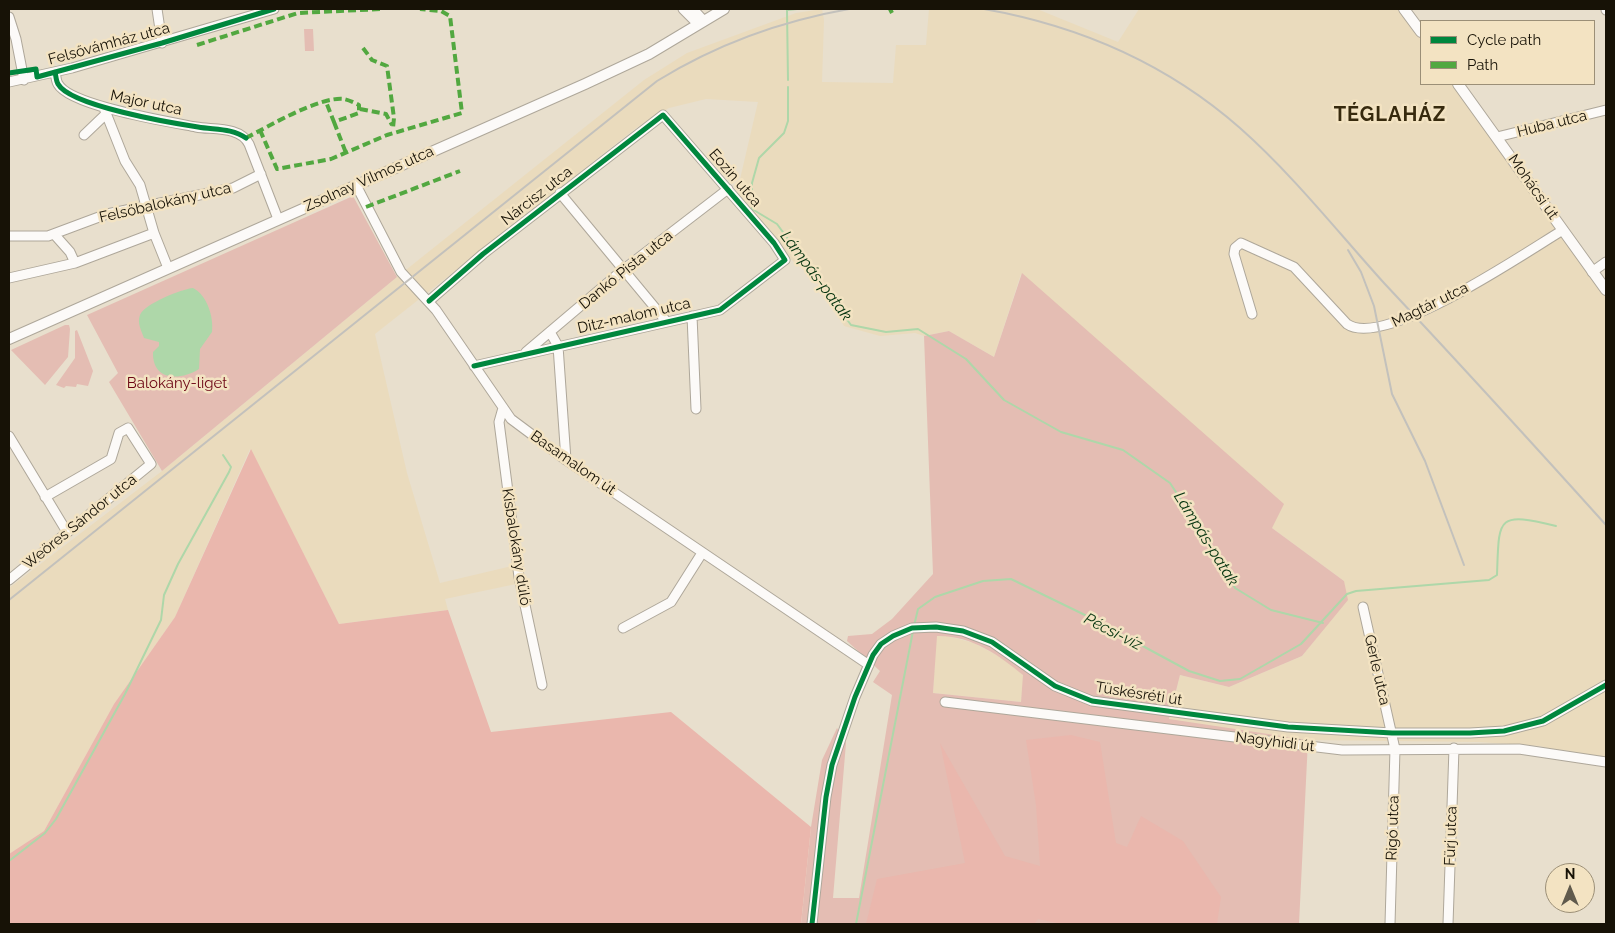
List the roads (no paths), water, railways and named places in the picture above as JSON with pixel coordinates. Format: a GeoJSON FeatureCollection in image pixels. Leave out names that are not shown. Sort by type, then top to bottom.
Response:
{"type":"FeatureCollection","features":[{"type":"Feature","properties":{"kind":"main road","name":"Zsolnay Vilmos utca"},"geometry":{"type":"LineString","coordinates":[[9,339],[585,84],[648,54],[724,9]]}},
{"type":"Feature","properties":{"kind":"main road"},"geometry":{"type":"LineString","coordinates":[[1404,9],[1420,31]]}},
{"type":"Feature","properties":{"kind":"main road","name":"Mohácsi út"},"geometry":{"type":"LineString","coordinates":[[1459,85],[1606,290]]}},
{"type":"Feature","properties":{"kind":"street"},"geometry":{"type":"LineString","coordinates":[[157,9],[162,43]]}},
{"type":"Feature","properties":{"kind":"street","name":"Felsővámház utca"},"geometry":{"type":"LineString","coordinates":[[9,82],[24,80],[162,43],[274,9]]}},
{"type":"Feature","properties":{"kind":"street"},"geometry":{"type":"LineString","coordinates":[[682,9],[701,23]]}},
{"type":"Feature","properties":{"kind":"street"},"geometry":{"type":"LineString","coordinates":[[693,9],[701,23]]}},
{"type":"Feature","properties":{"kind":"street"},"geometry":{"type":"LineString","coordinates":[[9,17],[16,39],[24,80]]}},
{"type":"Feature","properties":{"kind":"street","name":"Major utca"},"geometry":{"type":"LineString","coordinates":[[55,72],[58,84],[66,92],[106,110],[240,134],[246,138],[249,144],[278,219]]}},
{"type":"Feature","properties":{"kind":"street"},"geometry":{"type":"LineString","coordinates":[[84,136],[106,110],[125,161],[140,185],[154,233],[168,268]]}},
{"type":"Feature","properties":{"kind":"street","name":"Huba utca"},"geometry":{"type":"LineString","coordinates":[[1497,137],[1606,110]]}},
{"type":"Feature","properties":{"kind":"street","name":"Eozin utca"},"geometry":{"type":"LineString","coordinates":[[663,115],[774,242],[785,260]]}},
{"type":"Feature","properties":{"kind":"street","name":"Nárcisz utca"},"geometry":{"type":"LineString","coordinates":[[429,301],[483,254],[663,115]]}},
{"type":"Feature","properties":{"kind":"street","name":"Felsőbalokány utca"},"geometry":{"type":"LineString","coordinates":[[9,236],[31,237],[54,234],[108,214],[233,188],[261,174]]}},
{"type":"Feature","properties":{"kind":"street","name":"Basamalom út"},"geometry":{"type":"LineString","coordinates":[[356,185],[401,272],[429,301],[511,419],[566,460],[869,665]]}},
{"type":"Feature","properties":{"kind":"street","name":"Dankó Pista utca"},"geometry":{"type":"LineString","coordinates":[[526,352],[624,269],[728,189]]}},
{"type":"Feature","properties":{"kind":"street"},"geometry":{"type":"LineString","coordinates":[[560,193],[666,321]]}},
{"type":"Feature","properties":{"kind":"street","name":"Magtár utca"},"geometry":{"type":"LineString","coordinates":[[1252,314],[1234,254],[1235,248],[1241,243],[1294,267],[1347,324],[1356,329],[1368,330],[1396,323],[1457,294],[1563,230]]}},
{"type":"Feature","properties":{"kind":"street"},"geometry":{"type":"LineString","coordinates":[[9,278],[75,263],[154,233]]}},
{"type":"Feature","properties":{"kind":"street"},"geometry":{"type":"LineString","coordinates":[[54,234],[70,252],[75,263]]}},
{"type":"Feature","properties":{"kind":"street","name":"Ditz-malom utca"},"geometry":{"type":"LineString","coordinates":[[474,366],[526,352],[720,310],[785,260]]}},
{"type":"Feature","properties":{"kind":"street"},"geometry":{"type":"LineString","coordinates":[[1592,272],[1606,262]]}},
{"type":"Feature","properties":{"kind":"street","name":"Ditz-malom utca"},"geometry":{"type":"LineString","coordinates":[[692,316],[696,409]]}},
{"type":"Feature","properties":{"kind":"street"},"geometry":{"type":"LineString","coordinates":[[550,332],[558,346],[566,460]]}},
{"type":"Feature","properties":{"kind":"street","name":"Kisbalokány dűlő"},"geometry":{"type":"LineString","coordinates":[[503,408],[499,422],[519,577],[542,685]]}},
{"type":"Feature","properties":{"kind":"street","name":"Weöres Sándor utca"},"geometry":{"type":"LineString","coordinates":[[9,580],[151,464],[128,428],[119,433],[112,459],[45,497]]}},
{"type":"Feature","properties":{"kind":"street"},"geometry":{"type":"LineString","coordinates":[[9,436],[67,532]]}},
{"type":"Feature","properties":{"kind":"street"},"geometry":{"type":"LineString","coordinates":[[624,628],[671,602],[702,553]]}},
{"type":"Feature","properties":{"kind":"street","name":"Gerle utca"},"geometry":{"type":"LineString","coordinates":[[1363,607],[1392,733]]}},
{"type":"Feature","properties":{"kind":"street","name":"Tüskésréti út"},"geometry":{"type":"LineString","coordinates":[[812,924],[828,784],[855,697],[869,665],[882,644],[907,630],[921,627],[945,628],[980,636],[1006,650],[1060,689],[1108,704],[1288,727],[1392,733],[1484,733],[1517,728],[1556,715],[1606,685]]}},
{"type":"Feature","properties":{"kind":"street","name":"Nagyhidi út"},"geometry":{"type":"LineString","coordinates":[[945,702],[1342,750],[1519,749],[1606,762]]}},
{"type":"Feature","properties":{"kind":"street","name":"Rigó utca"},"geometry":{"type":"LineString","coordinates":[[1390,924],[1395,749],[1392,733]]}},
{"type":"Feature","properties":{"kind":"street","name":"Fürj utca"},"geometry":{"type":"LineString","coordinates":[[1448,924],[1454,748]]}},
{"type":"Feature","properties":{"kind":"waterway","name":"Lámpás-patak"},"geometry":{"type":"LineString","coordinates":[[788,80],[787,10],[797,9]]}},
{"type":"Feature","properties":{"kind":"waterway","name":"Lámpás-patak"},"geometry":{"type":"LineString","coordinates":[[788,87],[788,121],[784,133],[759,158],[752,183],[752,209],[777,224],[851,325],[886,332],[918,329],[966,359],[1004,400],[1061,432],[1123,450],[1170,483],[1210,544],[1235,588],[1271,610],[1323,623]]}},
{"type":"Feature","properties":{"kind":"waterway"},"geometry":{"type":"LineString","coordinates":[[9,861],[45,833],[56,819],[125,694],[161,620],[164,595],[178,564],[229,472],[231,467],[223,455]]}},
{"type":"Feature","properties":{"kind":"waterway","name":"Pécsi-víz"},"geometry":{"type":"LineString","coordinates":[[914,626],[918,609],[935,597],[983,581],[1011,579],[1089,617],[1189,671],[1220,681],[1240,679],[1301,644],[1347,594],[1356,591],[1489,580],[1497,575],[1499,541],[1501,530],[1505,524],[1511,520],[1522,519],[1556,526]]}},
{"type":"Feature","properties":{"kind":"waterway","name":"Pécsi-víz"},"geometry":{"type":"LineString","coordinates":[[856,924],[913,631]]}},
{"type":"Feature","properties":{"kind":"railway"},"geometry":{"type":"LineString","coordinates":[[9,600],[657,81],[726,45],[774,27],[849,9]]}},
{"type":"Feature","properties":{"kind":"railway"},"geometry":{"type":"LineString","coordinates":[[984,9],[1020,16],[1054,26],[1088,37],[1120,51],[1152,66],[1182,84],[1240,128],[1296,184],[1606,525]]}},
{"type":"Feature","properties":{"kind":"railway"},"geometry":{"type":"LineString","coordinates":[[1348,250],[1361,272],[1374,306],[1392,394],[1425,461],[1464,565]]}},
{"type":"Feature","properties":{"kind":"district","name":"TÉGLAHÁZ"},"geometry":{"type":"Point","coordinates":[1390,115]}},
{"type":"Feature","properties":{"kind":"park label","name":"Balokány-liget"},"geometry":{"type":"Point","coordinates":[177,383]}}]}
